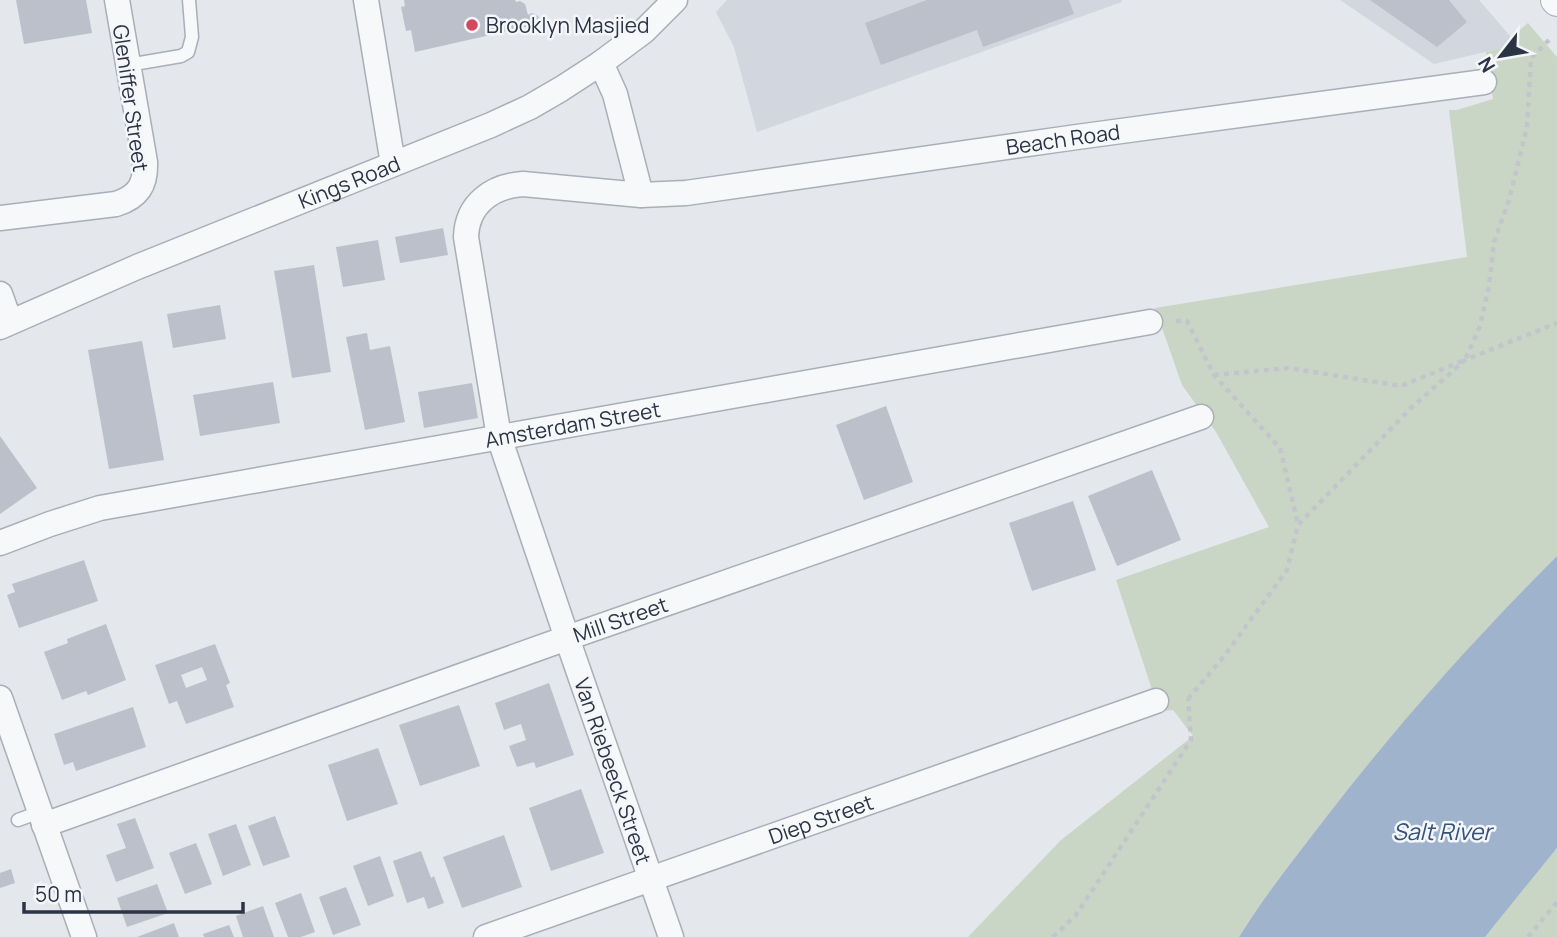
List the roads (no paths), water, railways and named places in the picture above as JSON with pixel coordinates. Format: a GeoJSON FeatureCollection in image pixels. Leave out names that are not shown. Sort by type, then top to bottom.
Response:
{"type":"FeatureCollection","features":[{"type":"Feature","properties":{"kind":"street","name":"Gleniffer Street"},"geometry":{"type":"LineString","coordinates":[[0,218],[116,204],[127,201],[142,185],[145,174],[117,0]]}},
{"type":"Feature","properties":{"kind":"street"},"geometry":{"type":"LineString","coordinates":[[366,0],[393,164]]}},
{"type":"Feature","properties":{"kind":"street","name":"Kings Road"},"geometry":{"type":"LineString","coordinates":[[5,324],[137,267],[530,107],[601,63],[644,31],[675,0]]}},
{"type":"Feature","properties":{"kind":"street"},"geometry":{"type":"LineString","coordinates":[[601,63],[615,94],[641,195]]}},
{"type":"Feature","properties":{"kind":"street","name":"Beach Road"},"geometry":{"type":"LineString","coordinates":[[481,201],[500,188],[523,184],[641,195],[687,193],[1077,136],[1484,82]]}},
{"type":"Feature","properties":{"kind":"street","name":"Van Riebeeck Street"},"geometry":{"type":"LineString","coordinates":[[481,201],[472,211],[467,223],[466,237],[499,437],[671,937]]}},
{"type":"Feature","properties":{"kind":"street"},"geometry":{"type":"LineString","coordinates":[[0,294],[5,324]]}},
{"type":"Feature","properties":{"kind":"street","name":"Amsterdam Street"},"geometry":{"type":"LineString","coordinates":[[0,542],[100,509],[1150,322]]}},
{"type":"Feature","properties":{"kind":"street","name":"Mill Street"},"geometry":{"type":"LineString","coordinates":[[34,819],[567,638],[1201,417]]}},
{"type":"Feature","properties":{"kind":"street"},"geometry":{"type":"LineString","coordinates":[[0,698],[34,819],[84,937]]}},
{"type":"Feature","properties":{"kind":"street","name":"Diep Street"},"geometry":{"type":"LineString","coordinates":[[486,937],[1156,701]]}},
{"type":"Feature","properties":{"kind":"lane"},"geometry":{"type":"LineString","coordinates":[[128,65],[181,56],[188,52],[192,37],[189,0]]}},
{"type":"Feature","properties":{"kind":"water","name":"Salt River"},"geometry":{"type":"Polygon","coordinates":[[[1557,556],[1557,848],[1485,937],[1239,937],[1282,875],[1381,748],[1496,618],[1557,556]]]}},
{"type":"Feature","properties":{"kind":"place","name":"Brooklyn Masjied"},"geometry":{"type":"Point","coordinates":[472,25]}}]}
